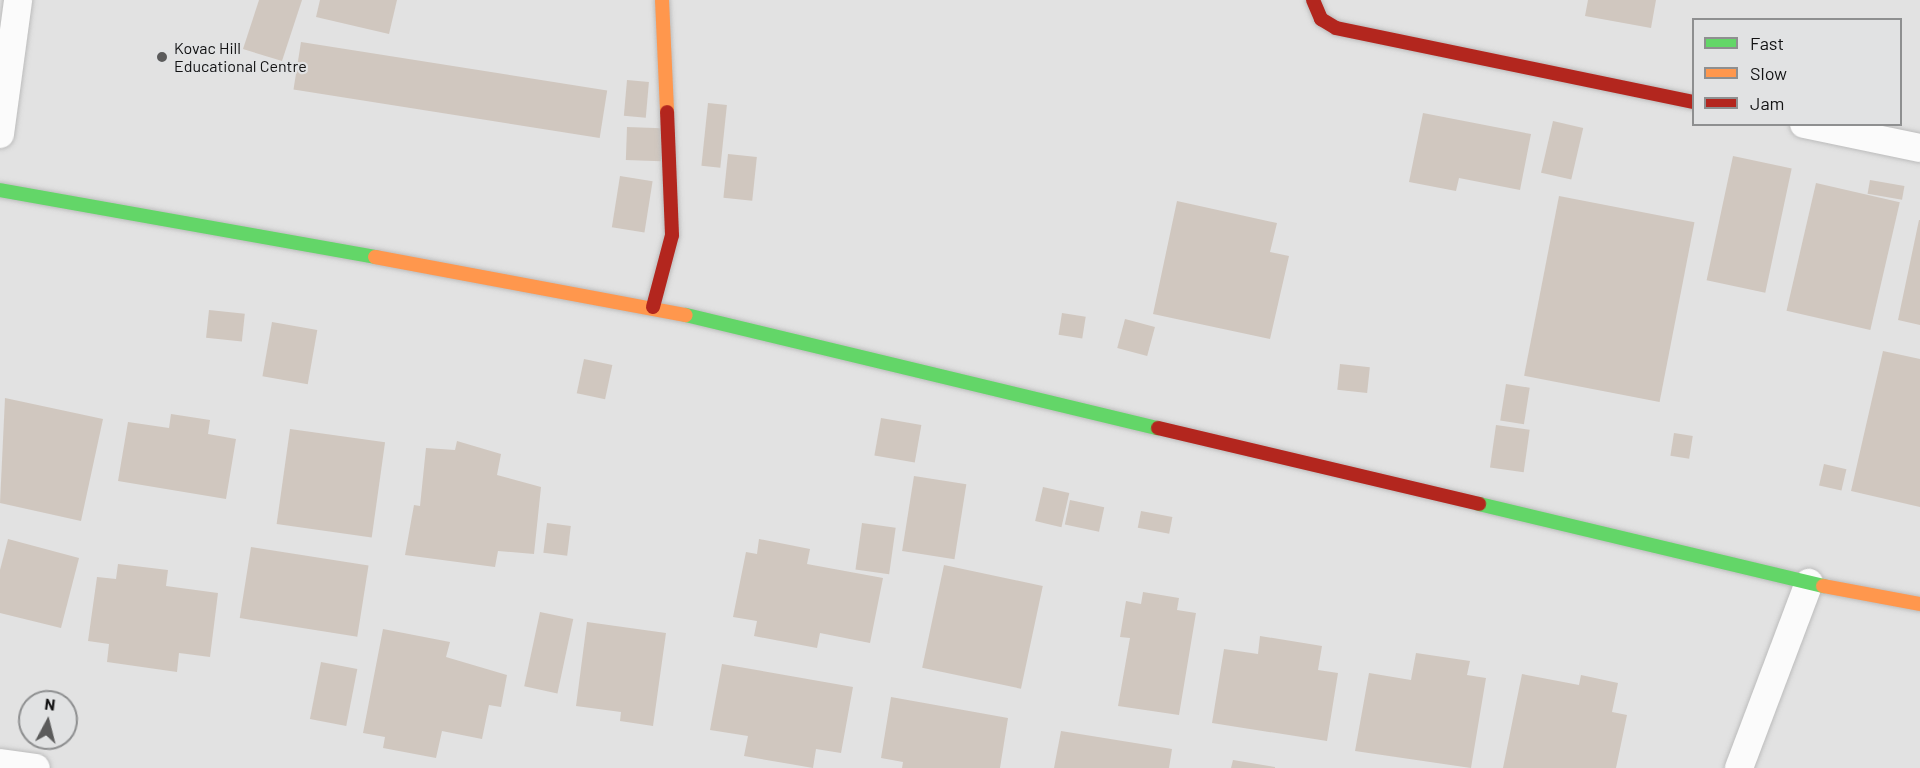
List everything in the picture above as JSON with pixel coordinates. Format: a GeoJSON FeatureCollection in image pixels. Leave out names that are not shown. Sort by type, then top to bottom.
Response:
{"type":"FeatureCollection","features":[{"type":"Feature","properties":{"kind":"street"},"geometry":{"type":"LineString","coordinates":[[0,134],[18,0]]}},
{"type":"Feature","properties":{"kind":"street"},"geometry":{"type":"LineString","coordinates":[[653,307],[672,235],[662,0]]}},
{"type":"Feature","properties":{"kind":"street"},"geometry":{"type":"LineString","coordinates":[[1313,0],[1321,20],[1336,28],[1692,102]]}},
{"type":"Feature","properties":{"kind":"street"},"geometry":{"type":"LineString","coordinates":[[1814,126],[1920,148]]}},
{"type":"Feature","properties":{"kind":"street"},"geometry":{"type":"LineString","coordinates":[[0,190],[653,307],[1809,583],[1920,604]]}},
{"type":"Feature","properties":{"kind":"street"},"geometry":{"type":"LineString","coordinates":[[1739,768],[1809,583]]}},
{"type":"Feature","properties":{"kind":"street"},"geometry":{"type":"LineString","coordinates":[[0,764],[36,768]]}},
{"type":"Feature","properties":{"kind":"building"},"geometry":{"type":"Polygon","coordinates":[[[259,0],[302,0],[282,61],[243,49],[259,0]]]}},
{"type":"Feature","properties":{"kind":"building"},"geometry":{"type":"Polygon","coordinates":[[[320,0],[397,0],[389,34],[316,17],[320,0]]]}},
{"type":"Feature","properties":{"kind":"building"},"geometry":{"type":"Polygon","coordinates":[[[1588,0],[1656,0],[1651,28],[1585,16],[1588,0]]]}},
{"type":"Feature","properties":{"kind":"building"},"geometry":{"type":"Polygon","coordinates":[[[301,42],[607,90],[600,138],[293,89],[301,42]]]}},
{"type":"Feature","properties":{"kind":"building"},"geometry":{"type":"Polygon","coordinates":[[[627,80],[649,82],[646,118],[624,116],[627,80]]]}},
{"type":"Feature","properties":{"kind":"building"},"geometry":{"type":"Polygon","coordinates":[[[708,103],[727,105],[720,168],[701,166],[708,103]]]}},
{"type":"Feature","properties":{"kind":"building"},"geometry":{"type":"Polygon","coordinates":[[[1423,113],[1531,134],[1520,190],[1459,178],[1456,191],[1409,182],[1423,113]]]}},
{"type":"Feature","properties":{"kind":"building"},"geometry":{"type":"Polygon","coordinates":[[[1553,121],[1583,128],[1571,180],[1541,173],[1553,121]]]}},
{"type":"Feature","properties":{"kind":"building"},"geometry":{"type":"Polygon","coordinates":[[[627,127],[662,128],[661,161],[626,160],[627,127]]]}},
{"type":"Feature","properties":{"kind":"building"},"geometry":{"type":"Polygon","coordinates":[[[728,154],[757,157],[752,201],[723,198],[728,154]]]}},
{"type":"Feature","properties":{"kind":"building"},"geometry":{"type":"Polygon","coordinates":[[[1733,156],[1792,168],[1765,293],[1707,280],[1733,156]]]}},
{"type":"Feature","properties":{"kind":"building"},"geometry":{"type":"Polygon","coordinates":[[[620,176],[653,181],[644,233],[612,227],[620,176]]]}},
{"type":"Feature","properties":{"kind":"building"},"geometry":{"type":"Polygon","coordinates":[[[1870,180],[1904,186],[1902,200],[1868,194],[1870,180]]]}},
{"type":"Feature","properties":{"kind":"building"},"geometry":{"type":"Polygon","coordinates":[[[1816,183],[1900,202],[1870,330],[1787,311],[1816,183]]]}},
{"type":"Feature","properties":{"kind":"building"},"geometry":{"type":"Polygon","coordinates":[[[1559,196],[1694,222],[1660,402],[1524,376],[1559,196]]]}},
{"type":"Feature","properties":{"kind":"building"},"geometry":{"type":"Polygon","coordinates":[[[1177,201],[1277,223],[1270,252],[1289,256],[1270,339],[1153,314],[1177,201]]]}},
{"type":"Feature","properties":{"kind":"building"},"geometry":{"type":"Polygon","coordinates":[[[1920,220],[1920,325],[1898,320],[1920,220]]]}},
{"type":"Feature","properties":{"kind":"building"},"geometry":{"type":"Polygon","coordinates":[[[209,310],[245,314],[242,342],[206,338],[209,310]]]}},
{"type":"Feature","properties":{"kind":"building"},"geometry":{"type":"Polygon","coordinates":[[[1062,313],[1086,317],[1082,338],[1059,335],[1062,313]]]}},
{"type":"Feature","properties":{"kind":"building"},"geometry":{"type":"Polygon","coordinates":[[[1125,319],[1155,327],[1147,356],[1117,348],[1125,319]]]}},
{"type":"Feature","properties":{"kind":"building"},"geometry":{"type":"Polygon","coordinates":[[[272,322],[317,330],[308,384],[262,376],[272,322]]]}},
{"type":"Feature","properties":{"kind":"building"},"geometry":{"type":"Polygon","coordinates":[[[1883,351],[1920,359],[1920,507],[1851,491],[1883,351]]]}},
{"type":"Feature","properties":{"kind":"building"},"geometry":{"type":"Polygon","coordinates":[[[584,359],[612,365],[605,399],[577,393],[584,359]]]}},
{"type":"Feature","properties":{"kind":"building"},"geometry":{"type":"Polygon","coordinates":[[[1340,364],[1370,367],[1367,393],[1337,390],[1340,364]]]}},
{"type":"Feature","properties":{"kind":"building"},"geometry":{"type":"Polygon","coordinates":[[[1506,384],[1530,388],[1524,424],[1500,421],[1506,384]]]}},
{"type":"Feature","properties":{"kind":"building"},"geometry":{"type":"Polygon","coordinates":[[[5,398],[103,419],[81,521],[0,503],[5,398]]]}},
{"type":"Feature","properties":{"kind":"building"},"geometry":{"type":"Polygon","coordinates":[[[171,414],[210,420],[208,434],[236,439],[226,499],[118,481],[128,422],[169,428],[171,414]]]}},
{"type":"Feature","properties":{"kind":"building"},"geometry":{"type":"Polygon","coordinates":[[[881,418],[921,425],[915,463],[874,455],[881,418]]]}},
{"type":"Feature","properties":{"kind":"building"},"geometry":{"type":"Polygon","coordinates":[[[1496,425],[1530,430],[1524,472],[1490,468],[1496,425]]]}},
{"type":"Feature","properties":{"kind":"building"},"geometry":{"type":"Polygon","coordinates":[[[290,429],[385,442],[372,537],[277,524],[290,429]]]}},
{"type":"Feature","properties":{"kind":"building"},"geometry":{"type":"Polygon","coordinates":[[[1674,433],[1693,436],[1689,459],[1670,456],[1674,433]]]}},
{"type":"Feature","properties":{"kind":"building"},"geometry":{"type":"Polygon","coordinates":[[[457,441],[501,454],[497,475],[541,487],[534,554],[498,551],[495,567],[405,555],[414,505],[420,506],[426,448],[455,450],[457,441]]]}},
{"type":"Feature","properties":{"kind":"building"},"geometry":{"type":"Polygon","coordinates":[[[1824,464],[1846,469],[1841,491],[1819,485],[1824,464]]]}},
{"type":"Feature","properties":{"kind":"building"},"geometry":{"type":"Polygon","coordinates":[[[914,476],[966,484],[954,559],[902,551],[914,476]]]}},
{"type":"Feature","properties":{"kind":"building"},"geometry":{"type":"Polygon","coordinates":[[[1043,487],[1069,493],[1061,527],[1035,521],[1043,487]]]}},
{"type":"Feature","properties":{"kind":"building"},"geometry":{"type":"Polygon","coordinates":[[[1070,500],[1104,507],[1099,532],[1065,524],[1070,500]]]}},
{"type":"Feature","properties":{"kind":"building"},"geometry":{"type":"Polygon","coordinates":[[[1141,511],[1172,517],[1169,534],[1138,528],[1141,511]]]}},
{"type":"Feature","properties":{"kind":"building"},"geometry":{"type":"Polygon","coordinates":[[[547,523],[571,526],[567,556],[543,553],[547,523]]]}},
{"type":"Feature","properties":{"kind":"building"},"geometry":{"type":"Polygon","coordinates":[[[862,523],[896,528],[889,574],[855,570],[862,523]]]}},
{"type":"Feature","properties":{"kind":"building"},"geometry":{"type":"Polygon","coordinates":[[[8,539],[79,558],[61,628],[0,613],[0,570],[8,539]]]}},
{"type":"Feature","properties":{"kind":"building"},"geometry":{"type":"Polygon","coordinates":[[[759,539],[810,549],[807,564],[883,578],[870,643],[820,633],[817,648],[754,636],[757,621],[733,617],[746,552],[757,554],[759,539]]]}},
{"type":"Feature","properties":{"kind":"building"},"geometry":{"type":"Polygon","coordinates":[[[251,547],[369,566],[357,637],[240,618],[251,547]]]}},
{"type":"Feature","properties":{"kind":"building"},"geometry":{"type":"Polygon","coordinates":[[[118,564],[168,570],[166,586],[218,593],[210,657],[179,653],[177,672],[107,662],[109,644],[88,641],[97,577],[116,579],[118,564]]]}},
{"type":"Feature","properties":{"kind":"building"},"geometry":{"type":"Polygon","coordinates":[[[944,565],[1043,586],[1021,689],[922,668],[944,565]]]}},
{"type":"Feature","properties":{"kind":"building"},"geometry":{"type":"Polygon","coordinates":[[[1143,592],[1179,598],[1177,610],[1196,613],[1179,715],[1118,706],[1130,638],[1120,637],[1126,601],[1141,604],[1143,592]]]}},
{"type":"Feature","properties":{"kind":"building"},"geometry":{"type":"Polygon","coordinates":[[[540,612],[573,619],[557,693],[524,686],[540,612]]]}},
{"type":"Feature","properties":{"kind":"building"},"geometry":{"type":"Polygon","coordinates":[[[587,622],[666,633],[653,726],[620,721],[621,712],[576,706],[587,622]]]}},
{"type":"Feature","properties":{"kind":"building"},"geometry":{"type":"Polygon","coordinates":[[[383,629],[450,642],[446,657],[507,675],[501,707],[489,705],[482,739],[442,731],[436,758],[383,748],[385,737],[363,733],[383,629]]]}},
{"type":"Feature","properties":{"kind":"building"},"geometry":{"type":"Polygon","coordinates":[[[1260,636],[1322,646],[1318,670],[1338,673],[1327,741],[1212,723],[1224,649],[1258,654],[1260,636]]]}},
{"type":"Feature","properties":{"kind":"building"},"geometry":{"type":"Polygon","coordinates":[[[1416,653],[1470,661],[1467,675],[1486,678],[1471,768],[1355,751],[1369,673],[1411,680],[1416,653]]]}},
{"type":"Feature","properties":{"kind":"building"},"geometry":{"type":"Polygon","coordinates":[[[321,662],[357,669],[346,726],[310,719],[321,662]]]}},
{"type":"Feature","properties":{"kind":"building"},"geometry":{"type":"Polygon","coordinates":[[[722,664],[853,687],[841,753],[816,749],[813,768],[744,756],[748,736],[710,730],[722,664]]]}},
{"type":"Feature","properties":{"kind":"building"},"geometry":{"type":"Polygon","coordinates":[[[1522,674],[1579,685],[1581,675],[1618,683],[1612,712],[1627,715],[1616,768],[1503,768],[1522,674]]]}},
{"type":"Feature","properties":{"kind":"building"},"geometry":{"type":"Polygon","coordinates":[[[891,697],[1008,718],[1000,768],[902,768],[903,762],[881,758],[891,697]]]}},
{"type":"Feature","properties":{"kind":"building"},"geometry":{"type":"Polygon","coordinates":[[[1061,731],[1172,749],[1169,768],[1054,768],[1061,731]]]}},
{"type":"Feature","properties":{"kind":"building"},"geometry":{"type":"Polygon","coordinates":[[[1233,760],[1275,767],[1275,768],[1231,768],[1233,760]]]}},
{"type":"Feature","properties":{"kind":"traffic: fast"},"geometry":{"type":"LineString","coordinates":[[0,190],[375,257]]}},
{"type":"Feature","properties":{"kind":"traffic: fast"},"geometry":{"type":"LineString","coordinates":[[686,315],[1158,428]]}},
{"type":"Feature","properties":{"kind":"traffic: fast"},"geometry":{"type":"LineString","coordinates":[[1479,504],[1823,586]]}},
{"type":"Feature","properties":{"kind":"traffic: slow"},"geometry":{"type":"LineString","coordinates":[[662,0],[667,112]]}},
{"type":"Feature","properties":{"kind":"traffic: slow"},"geometry":{"type":"LineString","coordinates":[[375,257],[686,315]]}},
{"type":"Feature","properties":{"kind":"traffic: slow"},"geometry":{"type":"LineString","coordinates":[[1823,586],[1920,604]]}},
{"type":"Feature","properties":{"kind":"traffic: jam"},"geometry":{"type":"LineString","coordinates":[[1313,0],[1321,19],[1336,28],[1692,102]]}},
{"type":"Feature","properties":{"kind":"traffic: jam"},"geometry":{"type":"LineString","coordinates":[[653,307],[672,235],[667,112]]}},
{"type":"Feature","properties":{"kind":"traffic: jam"},"geometry":{"type":"LineString","coordinates":[[1158,428],[1479,504]]}},
{"type":"Feature","properties":{"kind":"place","name":"Kovac Hill Educational Centre"},"geometry":{"type":"Point","coordinates":[162,57]}}]}
